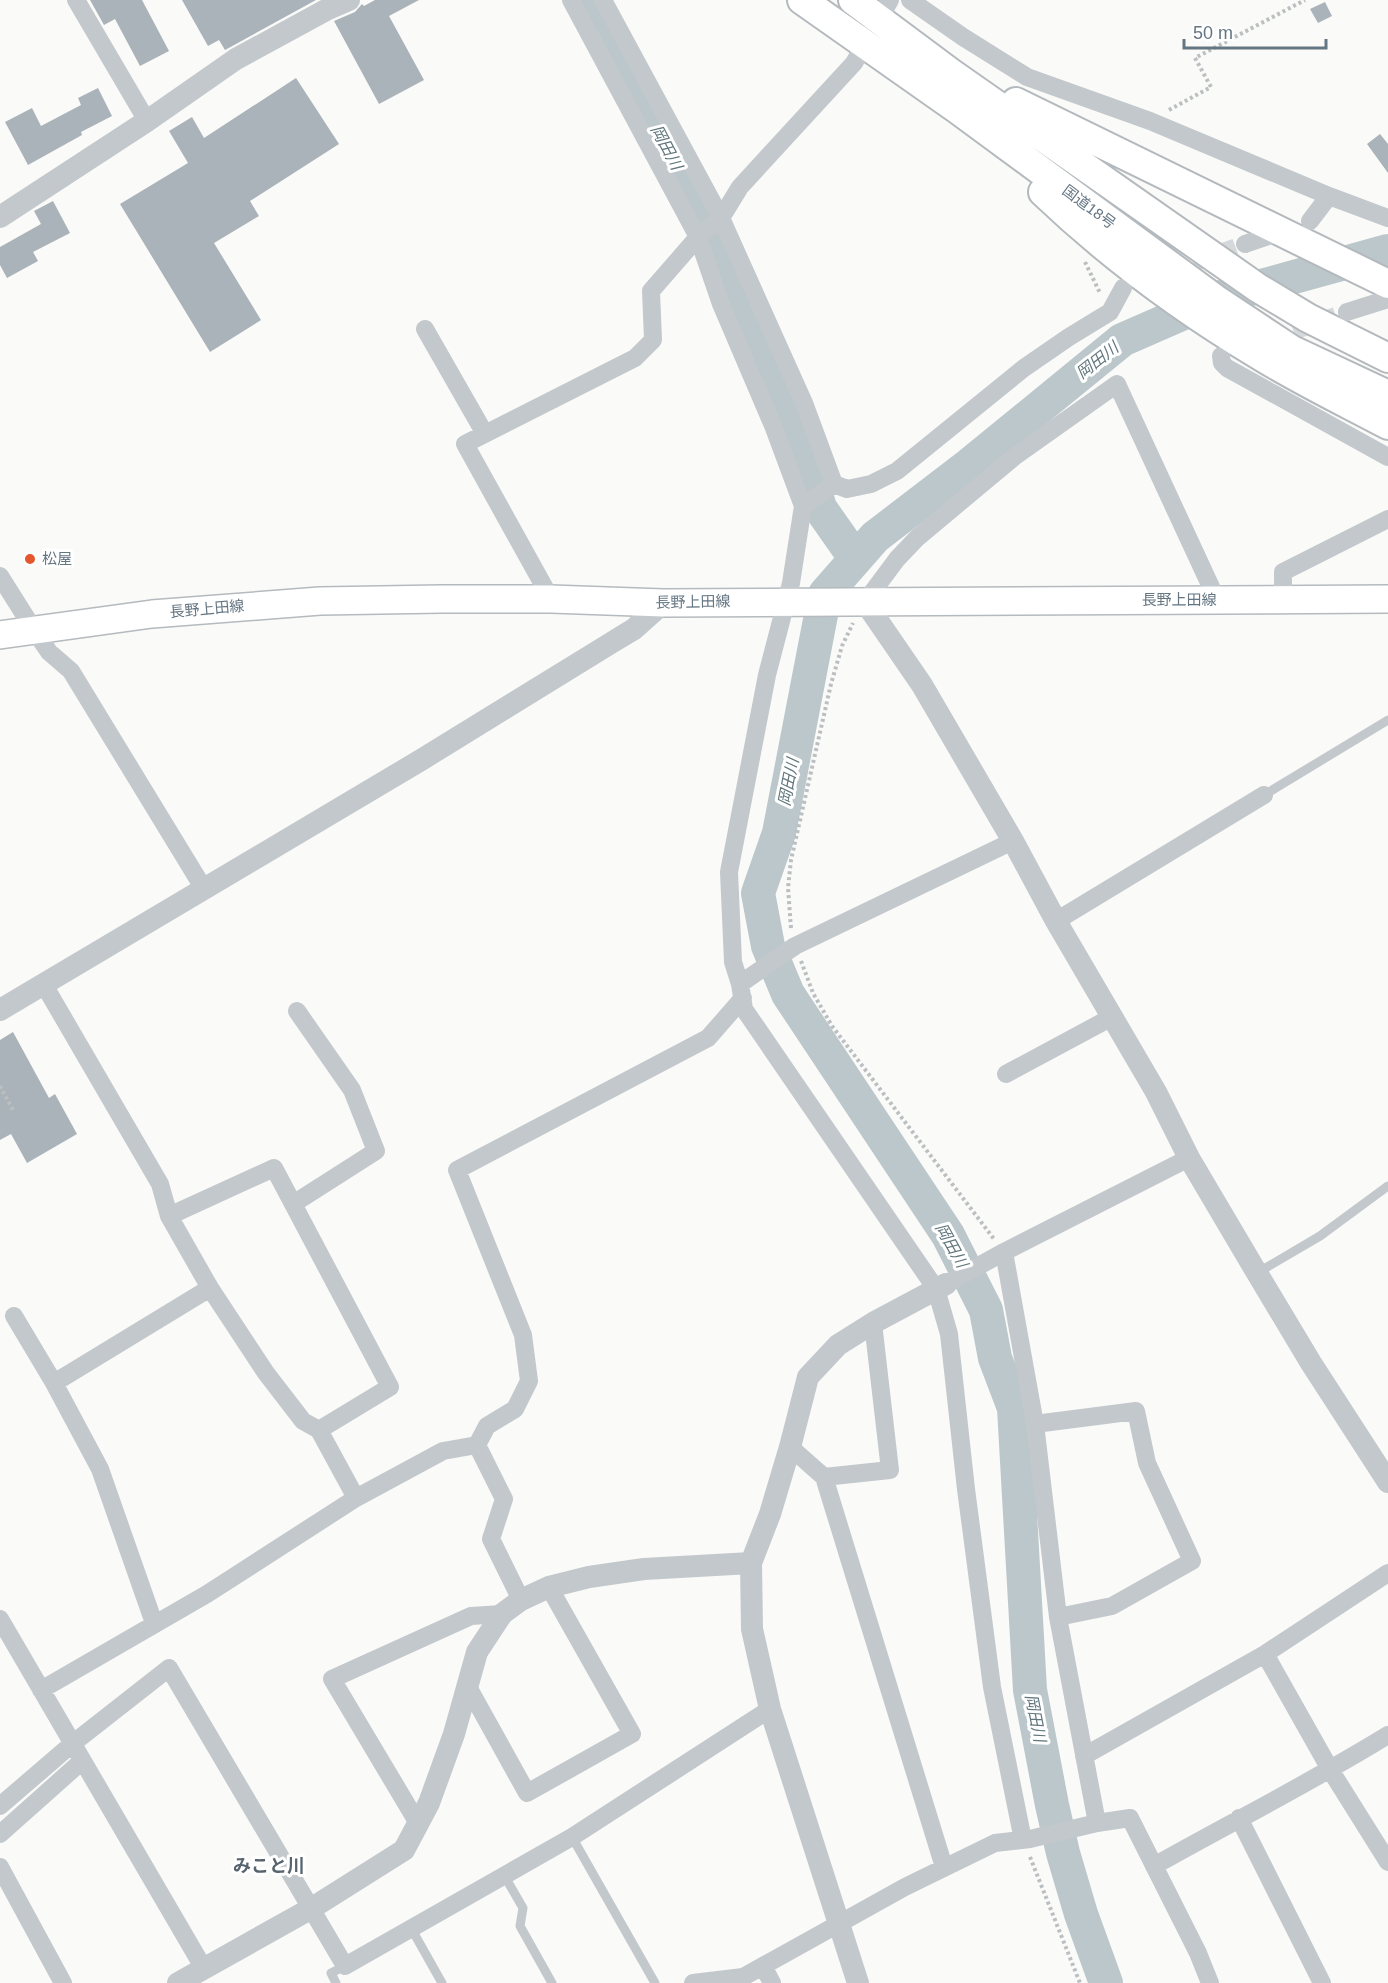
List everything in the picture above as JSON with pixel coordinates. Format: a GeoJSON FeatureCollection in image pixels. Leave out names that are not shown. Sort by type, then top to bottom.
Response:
{"type":"FeatureCollection","features":[{"type":"Feature","properties":{"kind":"highway"},"geometry":{"type":"LineString","coordinates":[[802,0],[957,109],[1072,220],[1167,280],[1309,358],[1388,395]]}},
{"type":"Feature","properties":{"kind":"highway","name":"国道18号"},"geometry":{"type":"LineString","coordinates":[[853,0],[885,10],[951,73],[1258,288],[1308,318],[1388,358]]}},
{"type":"Feature","properties":{"kind":"highway"},"geometry":{"type":"LineString","coordinates":[[951,73],[1292,231],[1388,284]]}},
{"type":"Feature","properties":{"kind":"highway"},"geometry":{"type":"LineString","coordinates":[[1167,280],[1191,311],[1230,349],[1284,370],[1388,425]]}},
{"type":"Feature","properties":{"kind":"main road","name":"長野上田線"},"geometry":{"type":"LineString","coordinates":[[0,635],[152,614],[320,601],[441,598],[663,603],[1388,598]]}},
{"type":"Feature","properties":{"kind":"street"},"geometry":{"type":"LineString","coordinates":[[76,0],[147,121]]}},
{"type":"Feature","properties":{"kind":"street"},"geometry":{"type":"LineString","coordinates":[[0,217],[147,121],[236,59],[323,5],[349,0]]}},
{"type":"Feature","properties":{"kind":"street"},"geometry":{"type":"LineString","coordinates":[[571,0],[709,228],[804,403],[830,487]]}},
{"type":"Feature","properties":{"kind":"street"},"geometry":{"type":"LineString","coordinates":[[603,0],[709,228],[721,304],[806,504],[791,583],[754,736],[729,872],[733,962],[744,1009],[941,1287],[949,1334],[966,1489],[992,1687],[1027,1839]]}},
{"type":"Feature","properties":{"kind":"street"},"geometry":{"type":"LineString","coordinates":[[910,0],[1027,76],[1150,121],[1329,196],[1388,218]]}},
{"type":"Feature","properties":{"kind":"street"},"geometry":{"type":"LineString","coordinates":[[551,599],[465,444],[635,358],[652,340],[651,291],[709,228],[740,187],[854,63],[885,10]]}},
{"type":"Feature","properties":{"kind":"street"},"geometry":{"type":"LineString","coordinates":[[1245,244],[1292,231],[1329,196]]}},
{"type":"Feature","properties":{"kind":"street"},"geometry":{"type":"LineString","coordinates":[[806,504],[830,487],[847,489],[871,484],[897,471],[1024,368],[1110,312],[1123,288]]}},
{"type":"Feature","properties":{"kind":"street"},"geometry":{"type":"LineString","coordinates":[[1347,312],[1388,299]]}},
{"type":"Feature","properties":{"kind":"street"},"geometry":{"type":"LineString","coordinates":[[425,329],[485,434]]}},
{"type":"Feature","properties":{"kind":"street"},"geometry":{"type":"LineString","coordinates":[[1230,349],[1222,363],[1227,368],[1388,457]]}},
{"type":"Feature","properties":{"kind":"street"},"geometry":{"type":"LineString","coordinates":[[1217,600],[1117,384],[1014,457],[918,538],[897,559],[865,602],[922,686],[1155,1092],[1189,1158],[1311,1364],[1388,1482]]}},
{"type":"Feature","properties":{"kind":"street"},"geometry":{"type":"LineString","coordinates":[[1283,599],[1283,572],[1388,519]]}},
{"type":"Feature","properties":{"kind":"street"},"geometry":{"type":"LineString","coordinates":[[0,576],[50,652],[71,670],[204,889]]}},
{"type":"Feature","properties":{"kind":"street"},"geometry":{"type":"LineString","coordinates":[[0,1010],[421,760],[634,629],[663,603]]}},
{"type":"Feature","properties":{"kind":"street"},"geometry":{"type":"LineString","coordinates":[[1056,921],[1264,795]]}},
{"type":"Feature","properties":{"kind":"street"},"geometry":{"type":"LineString","coordinates":[[477,1445],[486,1426],[515,1409],[529,1381],[523,1335],[457,1170],[708,1038],[741,991],[795,946],[1013,841]]}},
{"type":"Feature","properties":{"kind":"street"},"geometry":{"type":"LineString","coordinates":[[44,983],[160,1184],[169,1216],[210,1288],[266,1373],[303,1421],[320,1430],[356,1498]]}},
{"type":"Feature","properties":{"kind":"street"},"geometry":{"type":"LineString","coordinates":[[293,1204],[376,1151],[352,1090],[297,1011]]}},
{"type":"Feature","properties":{"kind":"street"},"geometry":{"type":"LineString","coordinates":[[1006,1074],[1112,1017]]}},
{"type":"Feature","properties":{"kind":"street"},"geometry":{"type":"LineString","coordinates":[[858,1983],[770,1709],[752,1629],[752,1563],[770,1514],[808,1377],[838,1345],[873,1323],[996,1256],[1189,1158]]}},
{"type":"Feature","properties":{"kind":"street"},"geometry":{"type":"LineString","coordinates":[[169,1216],[274,1168],[390,1387],[320,1430]]}},
{"type":"Feature","properties":{"kind":"street"},"geometry":{"type":"LineString","coordinates":[[996,1256],[1035,1424],[1058,1617],[1094,1824]]}},
{"type":"Feature","properties":{"kind":"street"},"geometry":{"type":"LineString","coordinates":[[54,1383],[210,1288]]}},
{"type":"Feature","properties":{"kind":"street"},"geometry":{"type":"LineString","coordinates":[[14,1316],[54,1383],[100,1469],[154,1623]]}},
{"type":"Feature","properties":{"kind":"street"},"geometry":{"type":"LineString","coordinates":[[824,1477],[890,1470],[873,1323]]}},
{"type":"Feature","properties":{"kind":"street"},"geometry":{"type":"LineString","coordinates":[[1035,1424],[1136,1411],[1146,1463],[1192,1561],[1112,1606],[1058,1617]]}},
{"type":"Feature","properties":{"kind":"street"},"geometry":{"type":"LineString","coordinates":[[41,1690],[207,1594],[356,1498],[442,1451],[477,1445]]}},
{"type":"Feature","properties":{"kind":"street"},"geometry":{"type":"LineString","coordinates":[[477,1445],[504,1499],[492,1539],[521,1600]]}},
{"type":"Feature","properties":{"kind":"street"},"geometry":{"type":"LineString","coordinates":[[790,1447],[824,1477],[944,1867]]}},
{"type":"Feature","properties":{"kind":"street"},"geometry":{"type":"LineString","coordinates":[[178,1983],[312,1908],[404,1850],[429,1803],[454,1734],[477,1652],[502,1614],[521,1600],[549,1587],[589,1577],[644,1569],[752,1563]]}},
{"type":"Feature","properties":{"kind":"street"},"geometry":{"type":"LineString","coordinates":[[1084,1756],[1265,1654],[1388,1573]]}},
{"type":"Feature","properties":{"kind":"street"},"geometry":{"type":"LineString","coordinates":[[467,1685],[527,1793],[632,1734],[549,1587]]}},
{"type":"Feature","properties":{"kind":"street"},"geometry":{"type":"LineString","coordinates":[[419,1825],[332,1679],[471,1616],[502,1614]]}},
{"type":"Feature","properties":{"kind":"street"},"geometry":{"type":"LineString","coordinates":[[0,1619],[203,1967]]}},
{"type":"Feature","properties":{"kind":"street"},"geometry":{"type":"LineString","coordinates":[[1265,1654],[1331,1771],[1388,1862]]}},
{"type":"Feature","properties":{"kind":"street"},"geometry":{"type":"LineString","coordinates":[[0,1806],[72,1744],[169,1668],[345,1966],[572,1837],[770,1709]]}},
{"type":"Feature","properties":{"kind":"street"},"geometry":{"type":"LineString","coordinates":[[1155,1866],[1239,1818],[1331,1771],[1388,1735]]}},
{"type":"Feature","properties":{"kind":"street"},"geometry":{"type":"LineString","coordinates":[[0,1834],[82,1761]]}},
{"type":"Feature","properties":{"kind":"street"},"geometry":{"type":"LineString","coordinates":[[693,1983],[743,1977],[944,1867],[995,1844],[1130,1818],[1198,1953],[1210,1983]]}},
{"type":"Feature","properties":{"kind":"street"},"geometry":{"type":"LineString","coordinates":[[1239,1818],[1322,1983]]}},
{"type":"Feature","properties":{"kind":"street"},"geometry":{"type":"LineString","coordinates":[[0,1867],[63,1983]]}},
{"type":"Feature","properties":{"kind":"street"},"geometry":{"type":"LineString","coordinates":[[763,1966],[772,1983]]}},
{"type":"Feature","properties":{"kind":"lane"},"geometry":{"type":"LineString","coordinates":[[1264,795],[1388,720]]}},
{"type":"Feature","properties":{"kind":"lane"},"geometry":{"type":"LineString","coordinates":[[1257,1273],[1320,1236],[1388,1186]]}},
{"type":"Feature","properties":{"kind":"lane"},"geometry":{"type":"LineString","coordinates":[[572,1837],[655,1983]]}},
{"type":"Feature","properties":{"kind":"lane"},"geometry":{"type":"LineString","coordinates":[[504,1875],[523,1908],[520,1926],[552,1983]]}},
{"type":"Feature","properties":{"kind":"lane"},"geometry":{"type":"LineString","coordinates":[[411,1928],[442,1983]]}},
{"type":"Feature","properties":{"kind":"lane"},"geometry":{"type":"LineString","coordinates":[[336,1983],[330,1973],[345,1966]]}},
{"type":"Feature","properties":{"kind":"path"},"geometry":{"type":"LineString","coordinates":[[1150,121],[1211,87],[1196,58],[1305,0]]}},
{"type":"Feature","properties":{"kind":"path"},"geometry":{"type":"LineString","coordinates":[[1084,261],[1110,312]]}},
{"type":"Feature","properties":{"kind":"path"},"geometry":{"type":"LineString","coordinates":[[865,602],[842,646],[831,684],[791,860],[788,888],[789,920],[795,946],[813,993],[832,1026],[996,1256]]}},
{"type":"Feature","properties":{"kind":"path"},"geometry":{"type":"LineString","coordinates":[[0,1086],[13,1110]]}},
{"type":"Feature","properties":{"kind":"path"},"geometry":{"type":"LineString","coordinates":[[1027,1839],[1080,1983]]}},
{"type":"Feature","properties":{"kind":"building"},"geometry":{"type":"Polygon","coordinates":[[[90,0],[142,0],[169,51],[140,66],[115,19],[104,25],[90,0]]]}},
{"type":"Feature","properties":{"kind":"building"},"geometry":{"type":"Polygon","coordinates":[[[182,0],[316,0],[225,50],[219,40],[208,46],[182,0]]]}},
{"type":"Feature","properties":{"kind":"building"},"geometry":{"type":"Polygon","coordinates":[[[375,0],[419,0],[389,16],[424,80],[379,104],[334,21],[355,12],[362,4],[364,6],[375,0]]]}},
{"type":"Feature","properties":{"kind":"building"},"geometry":{"type":"Polygon","coordinates":[[[1325,2],[1332,16],[1318,23],[1310,9],[1325,2]]]}},
{"type":"Feature","properties":{"kind":"building"},"geometry":{"type":"Polygon","coordinates":[[[296,78],[339,144],[250,201],[259,216],[214,243],[261,320],[210,352],[120,204],[188,163],[169,131],[192,117],[204,138],[296,78]]]}},
{"type":"Feature","properties":{"kind":"building"},"geometry":{"type":"Polygon","coordinates":[[[98,88],[112,116],[28,165],[5,122],[32,108],[41,126],[81,105],[78,98],[98,88]]]}},
{"type":"Feature","properties":{"kind":"building"},"geometry":{"type":"Polygon","coordinates":[[[1380,134],[1388,144],[1388,173],[1367,144],[1380,134]]]}},
{"type":"Feature","properties":{"kind":"building"},"geometry":{"type":"Polygon","coordinates":[[[53,201],[70,233],[33,252],[38,261],[7,278],[0,265],[0,247],[41,224],[34,211],[53,201]]]}},
{"type":"Feature","properties":{"kind":"building"},"geometry":{"type":"Polygon","coordinates":[[[13,1032],[49,1098],[55,1094],[77,1134],[27,1163],[11,1134],[0,1140],[0,1040],[13,1032]]]}},
{"type":"Feature","properties":{"kind":"waterway","name":"岡田川"},"geometry":{"type":"LineString","coordinates":[[589,0],[718,245],[782,387],[820,508],[855,558]]}},
{"type":"Feature","properties":{"kind":"waterway","name":"岡田川"},"geometry":{"type":"LineString","coordinates":[[1106,1983],[1081,1914],[1063,1853],[1030,1690],[1014,1408],[995,1358],[986,1310],[948,1235],[788,994],[768,946],[758,893],[779,833],[825,594],[875,537],[969,465],[1122,340],[1218,298],[1388,251]]}},
{"type":"Feature","properties":{"kind":"tunnel"},"geometry":{"type":"LineString","coordinates":[[1168,272],[1245,244]]}},
{"type":"Feature","properties":{"kind":"tunnel"},"geometry":{"type":"LineString","coordinates":[[1268,340],[1347,312]]}},
{"type":"Feature","properties":{"kind":"place","name":"松屋"},"geometry":{"type":"Point","coordinates":[30,559]}},
{"type":"Feature","properties":{"kind":"district","name":"みこと川"},"geometry":{"type":"Point","coordinates":[269,1866]}}]}
